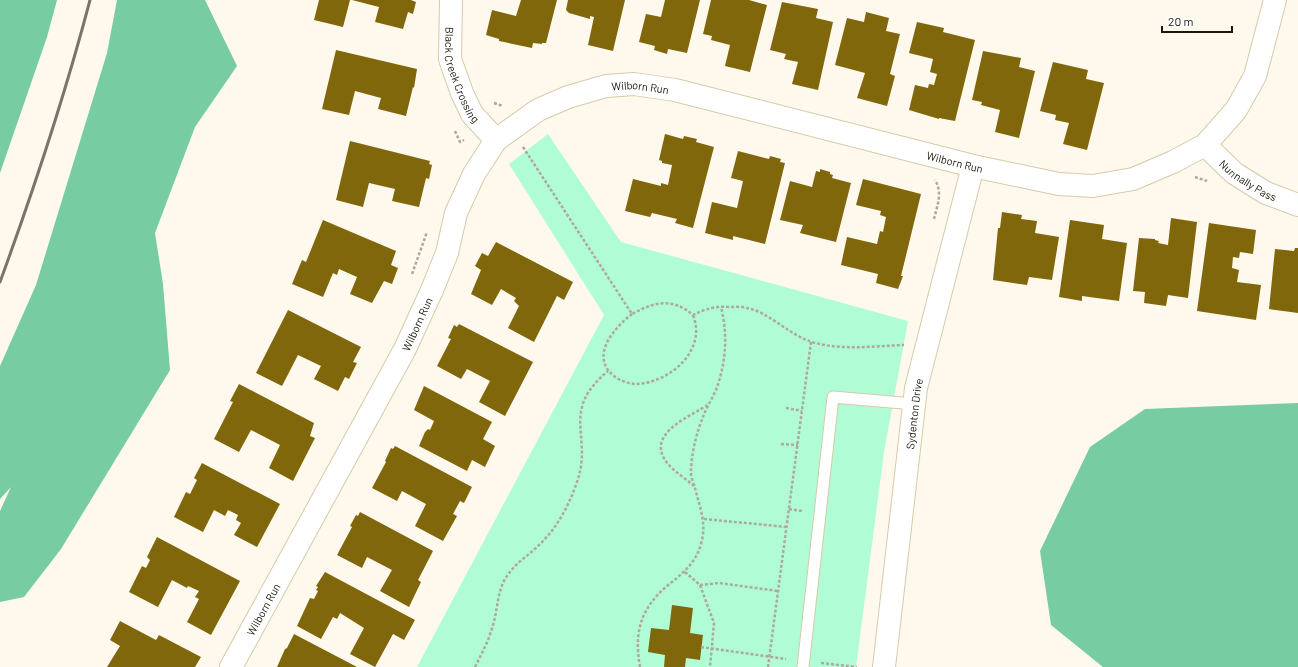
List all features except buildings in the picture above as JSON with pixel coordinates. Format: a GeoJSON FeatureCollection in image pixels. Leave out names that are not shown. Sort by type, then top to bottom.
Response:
{"type":"FeatureCollection","features":[{"type":"Feature","properties":{"kind":"street","name":"Black Creek Crossing"},"geometry":{"type":"LineString","coordinates":[[451,0],[450,59],[462,93],[472,114],[496,140]]}},
{"type":"Feature","properties":{"kind":"street","name":"Wilborn Run"},"geometry":{"type":"LineString","coordinates":[[232,667],[405,348],[432,290],[446,253],[456,213],[474,174],[496,140],[538,110],[568,96],[606,86],[634,84],[676,90],[971,176],[1093,186],[1133,179],[1173,162],[1205,145],[1236,110],[1255,76],[1276,0]]}},
{"type":"Feature","properties":{"kind":"street","name":"Nunnally Pass"},"geometry":{"type":"LineString","coordinates":[[1205,145],[1234,173],[1266,193],[1298,205]]}},
{"type":"Feature","properties":{"kind":"street","name":"Sydenton Drive"},"geometry":{"type":"LineString","coordinates":[[884,667],[916,388],[971,176]]}},
{"type":"Feature","properties":{"kind":"lane"},"geometry":{"type":"LineString","coordinates":[[803,664],[833,397],[914,404]]}},
{"type":"Feature","properties":{"kind":"path"},"geometry":{"type":"LineString","coordinates":[[488,99],[492,103],[504,106]]}},
{"type":"Feature","properties":{"kind":"path"},"geometry":{"type":"LineString","coordinates":[[460,142],[508,104]]}},
{"type":"Feature","properties":{"kind":"path"},"geometry":{"type":"LineString","coordinates":[[453,128],[461,147]]}},
{"type":"Feature","properties":{"kind":"path"},"geometry":{"type":"LineString","coordinates":[[517,152],[529,143]]}},
{"type":"Feature","properties":{"kind":"path"},"geometry":{"type":"LineString","coordinates":[[523,147],[632,314]]}},
{"type":"Feature","properties":{"kind":"path"},"geometry":{"type":"LineString","coordinates":[[934,178],[971,176]]}},
{"type":"Feature","properties":{"kind":"path"},"geometry":{"type":"LineString","coordinates":[[1189,178],[1196,177],[1210,183]]}},
{"type":"Feature","properties":{"kind":"path"},"geometry":{"type":"LineString","coordinates":[[411,276],[429,224]]}},
{"type":"Feature","properties":{"kind":"path"},"geometry":{"type":"LineString","coordinates":[[658,303],[676,304],[686,308],[694,315],[698,333],[693,350],[683,362],[668,374],[649,382],[636,384],[617,378],[608,371],[604,354],[605,345],[617,325],[632,314],[658,303]]}},
{"type":"Feature","properties":{"kind":"path"},"geometry":{"type":"LineString","coordinates":[[694,315],[705,309],[721,306],[748,308],[765,316],[788,331],[811,342],[852,348],[904,345]]}},
{"type":"Feature","properties":{"kind":"path"},"geometry":{"type":"LineString","coordinates":[[640,667],[637,647],[638,630],[643,616],[655,597],[685,572],[701,545],[704,519],[691,474],[695,444],[703,417],[716,390],[726,343],[725,324],[721,306]]}},
{"type":"Feature","properties":{"kind":"path"},"geometry":{"type":"LineString","coordinates":[[768,667],[811,342]]}},
{"type":"Feature","properties":{"kind":"path"},"geometry":{"type":"LineString","coordinates":[[475,667],[486,647],[494,624],[498,599],[506,576],[515,565],[547,536],[557,524],[570,501],[578,478],[581,454],[579,429],[580,410],[586,396],[597,380],[608,371]]}},
{"type":"Feature","properties":{"kind":"path"},"geometry":{"type":"LineString","coordinates":[[694,486],[668,464],[663,455],[661,444],[666,432],[674,425],[710,403]]}},
{"type":"Feature","properties":{"kind":"path"},"geometry":{"type":"LineString","coordinates":[[786,408],[802,411]]}},
{"type":"Feature","properties":{"kind":"path"},"geometry":{"type":"LineString","coordinates":[[781,444],[798,444]]}},
{"type":"Feature","properties":{"kind":"path"},"geometry":{"type":"LineString","coordinates":[[704,519],[786,527]]}},
{"type":"Feature","properties":{"kind":"path"},"geometry":{"type":"LineString","coordinates":[[685,572],[700,585],[714,623],[713,649],[710,667]]}},
{"type":"Feature","properties":{"kind":"path"},"geometry":{"type":"LineString","coordinates":[[700,585],[719,583],[778,591]]}},
{"type":"Feature","properties":{"kind":"path"},"geometry":{"type":"LineString","coordinates":[[701,647],[769,657],[803,664],[857,667]]}},
{"type":"Feature","properties":{"kind":"green space"},"geometry":{"type":"Polygon","coordinates":[[[0,0],[57,0],[47,37],[0,173],[0,0]]]}},
{"type":"Feature","properties":{"kind":"green space"},"geometry":{"type":"Polygon","coordinates":[[[117,0],[205,0],[237,66],[195,127],[155,233],[163,284],[170,370],[61,549],[24,597],[0,602],[0,511],[11,487],[0,499],[0,366],[36,285],[107,53],[117,0]]]}},
{"type":"Feature","properties":{"kind":"green space"},"geometry":{"type":"Polygon","coordinates":[[[548,134],[621,242],[908,321],[884,452],[856,667],[417,667],[604,315],[509,164],[548,134]]]}},
{"type":"Feature","properties":{"kind":"green space"},"geometry":{"type":"Polygon","coordinates":[[[1298,403],[1298,667],[1103,667],[1051,625],[1040,551],[1090,447],[1145,409],[1298,403]]]}},
{"type":"Feature","properties":{"kind":"railway"},"geometry":{"type":"LineString","coordinates":[[0,282],[48,142],[90,0]]}}]}
